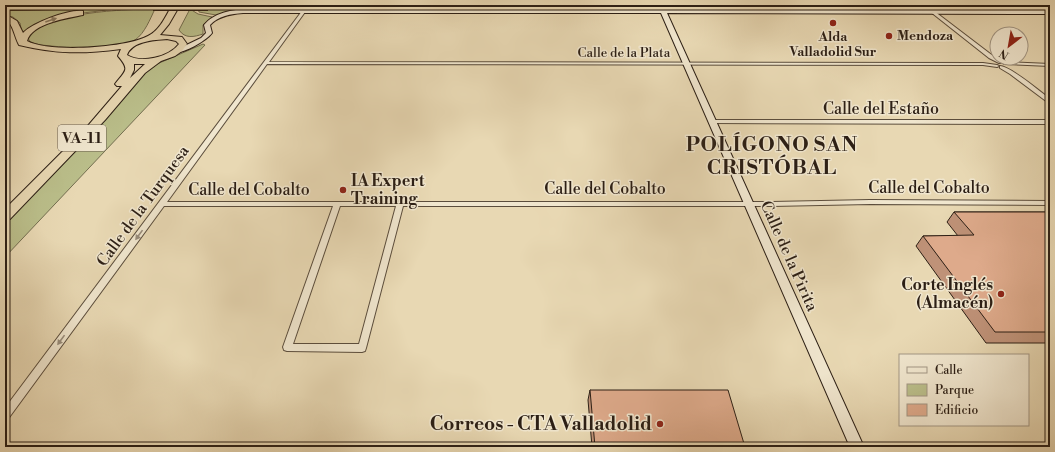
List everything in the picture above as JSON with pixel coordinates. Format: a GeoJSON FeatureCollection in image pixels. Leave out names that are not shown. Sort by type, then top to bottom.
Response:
{"type":"FeatureCollection","features":[{"type":"Feature","properties":{"kind":"highway"},"geometry":{"type":"LineString","coordinates":[[5,7],[11,5]]}},
{"type":"Feature","properties":{"kind":"highway"},"geometry":{"type":"LineString","coordinates":[[164,26],[167,12],[171,5]]}},
{"type":"Feature","properties":{"kind":"highway"},"geometry":{"type":"LineString","coordinates":[[149,39],[157,34],[164,26],[176,5]]}},
{"type":"Feature","properties":{"kind":"highway"},"geometry":{"type":"LineString","coordinates":[[177,51],[182,46],[171,32],[172,26],[186,5]]}},
{"type":"Feature","properties":{"kind":"highway"},"geometry":{"type":"LineString","coordinates":[[5,7],[509,5]]}},
{"type":"Feature","properties":{"kind":"highway"},"geometry":{"type":"LineString","coordinates":[[517,5],[755,5]]}},
{"type":"Feature","properties":{"kind":"highway"},"geometry":{"type":"LineString","coordinates":[[773,5],[1048,11]]}},
{"type":"Feature","properties":{"kind":"highway"},"geometry":{"type":"LineString","coordinates":[[22,43],[23,37],[44,22],[81,13],[153,6]]}},
{"type":"Feature","properties":{"kind":"highway"},"geometry":{"type":"LineString","coordinates":[[5,16],[15,22],[19,29],[22,43],[30,47],[110,50],[125,58]]}},
{"type":"Feature","properties":{"kind":"highway"},"geometry":{"type":"LineString","coordinates":[[98,49],[131,45],[149,39],[164,37],[178,39]]}},
{"type":"Feature","properties":{"kind":"highway"},"geometry":{"type":"LineString","coordinates":[[125,58],[124,50],[131,45]]}},
{"type":"Feature","properties":{"kind":"highway","name":"VA-11"},"geometry":{"type":"LineString","coordinates":[[5,216],[37,186],[101,118],[142,70],[158,59],[177,51]]}},
{"type":"Feature","properties":{"kind":"highway","name":"VA-11"},"geometry":{"type":"LineString","coordinates":[[125,58],[140,61],[158,59]]}},
{"type":"Feature","properties":{"kind":"highway","name":"VA-11"},"geometry":{"type":"LineString","coordinates":[[5,206],[64,146],[116,89],[129,72],[130,66],[125,58]]}},
{"type":"Feature","properties":{"kind":"street"},"geometry":{"type":"LineString","coordinates":[[209,33],[207,26],[208,23],[217,17],[229,13],[248,11],[1048,11]]}},
{"type":"Feature","properties":{"kind":"street","name":"Calle de la Pirita"},"geometry":{"type":"LineString","coordinates":[[663,11],[857,447]]}},
{"type":"Feature","properties":{"kind":"street","name":"Calle de la Turquesa"},"geometry":{"type":"LineString","coordinates":[[5,416],[303,12]]}},
{"type":"Feature","properties":{"kind":"street"},"geometry":{"type":"LineString","coordinates":[[918,12],[942,19]]}},
{"type":"Feature","properties":{"kind":"street"},"geometry":{"type":"LineString","coordinates":[[933,12],[989,55]]}},
{"type":"Feature","properties":{"kind":"street"},"geometry":{"type":"LineString","coordinates":[[942,19],[940,16],[946,12]]}},
{"type":"Feature","properties":{"kind":"street"},"geometry":{"type":"LineString","coordinates":[[178,39],[197,39],[209,33]]}},
{"type":"Feature","properties":{"kind":"street"},"geometry":{"type":"LineString","coordinates":[[177,51],[203,39],[209,33]]}},
{"type":"Feature","properties":{"kind":"street","name":"Calle de la Plata"},"geometry":{"type":"LineString","coordinates":[[266,64],[989,64]]}},
{"type":"Feature","properties":{"kind":"street","name":"Calle de la Plata"},"geometry":{"type":"LineString","coordinates":[[1029,64],[1050,64]]}},
{"type":"Feature","properties":{"kind":"street"},"geometry":{"type":"LineString","coordinates":[[1003,66],[1050,102]]}},
{"type":"Feature","properties":{"kind":"street","name":"Calle del Estaño"},"geometry":{"type":"LineString","coordinates":[[713,122],[1050,122]]}},
{"type":"Feature","properties":{"kind":"street","name":"Calle del Cobalto"},"geometry":{"type":"LineString","coordinates":[[162,204],[749,204],[870,202],[1050,203]]}},
{"type":"Feature","properties":{"kind":"street"},"geometry":{"type":"LineString","coordinates":[[336,204],[287,348],[362,348],[400,203]]}},
{"type":"Feature","properties":{"kind":"green space"},"geometry":{"type":"Polygon","coordinates":[[[198,8],[252,8],[216,15],[199,12],[198,8]]]}},
{"type":"Feature","properties":{"kind":"green space"},"geometry":{"type":"Polygon","coordinates":[[[115,9],[67,15],[24,34],[22,33],[20,23],[13,17],[5,15],[5,10],[115,9]]]}},
{"type":"Feature","properties":{"kind":"green space"},"geometry":{"type":"Polygon","coordinates":[[[155,9],[147,26],[139,37],[127,43],[115,46],[51,46],[30,42],[28,38],[35,29],[49,22],[66,17],[106,11],[155,9]]]}},
{"type":"Feature","properties":{"kind":"green space"},"geometry":{"type":"Polygon","coordinates":[[[190,9],[198,14],[212,17],[203,25],[203,34],[187,36],[179,30],[190,9]]]}},
{"type":"Feature","properties":{"kind":"green space"},"geometry":{"type":"Polygon","coordinates":[[[203,44],[205,45],[5,257],[5,223],[82,145],[141,76],[157,64],[203,44]]]}},
{"type":"Feature","properties":{"kind":"building","name":"Corte Inglés (Almacén)"},"geometry":{"type":"Polygon","coordinates":[[[954,212],[1050,212],[1050,332],[995,332],[923,236],[974,235],[954,212]]]}},
{"type":"Feature","properties":{"kind":"building","name":"Correos - CTA Valladolid"},"geometry":{"type":"Polygon","coordinates":[[[590,390],[728,390],[745,447],[595,447],[590,390]]]}},
{"type":"Feature","properties":{"kind":"place","name":"Alda Valladolid Sur"},"geometry":{"type":"Point","coordinates":[833,23]}},
{"type":"Feature","properties":{"kind":"place","name":"Mendoza"},"geometry":{"type":"Point","coordinates":[889,36]}},
{"type":"Feature","properties":{"kind":"place","name":"IA Expert Training"},"geometry":{"type":"Point","coordinates":[343,190]}},
{"type":"Feature","properties":{"kind":"place","name":"Corte Inglés (Almacén)"},"geometry":{"type":"Point","coordinates":[1001,294]}},
{"type":"Feature","properties":{"kind":"place","name":"Correos - CTA Valladolid"},"geometry":{"type":"Point","coordinates":[660,424]}},
{"type":"Feature","properties":{"kind":"district","name":"POLÍGONO SAN CRISTÓBAL"},"geometry":{"type":"Point","coordinates":[772,156]}}]}
